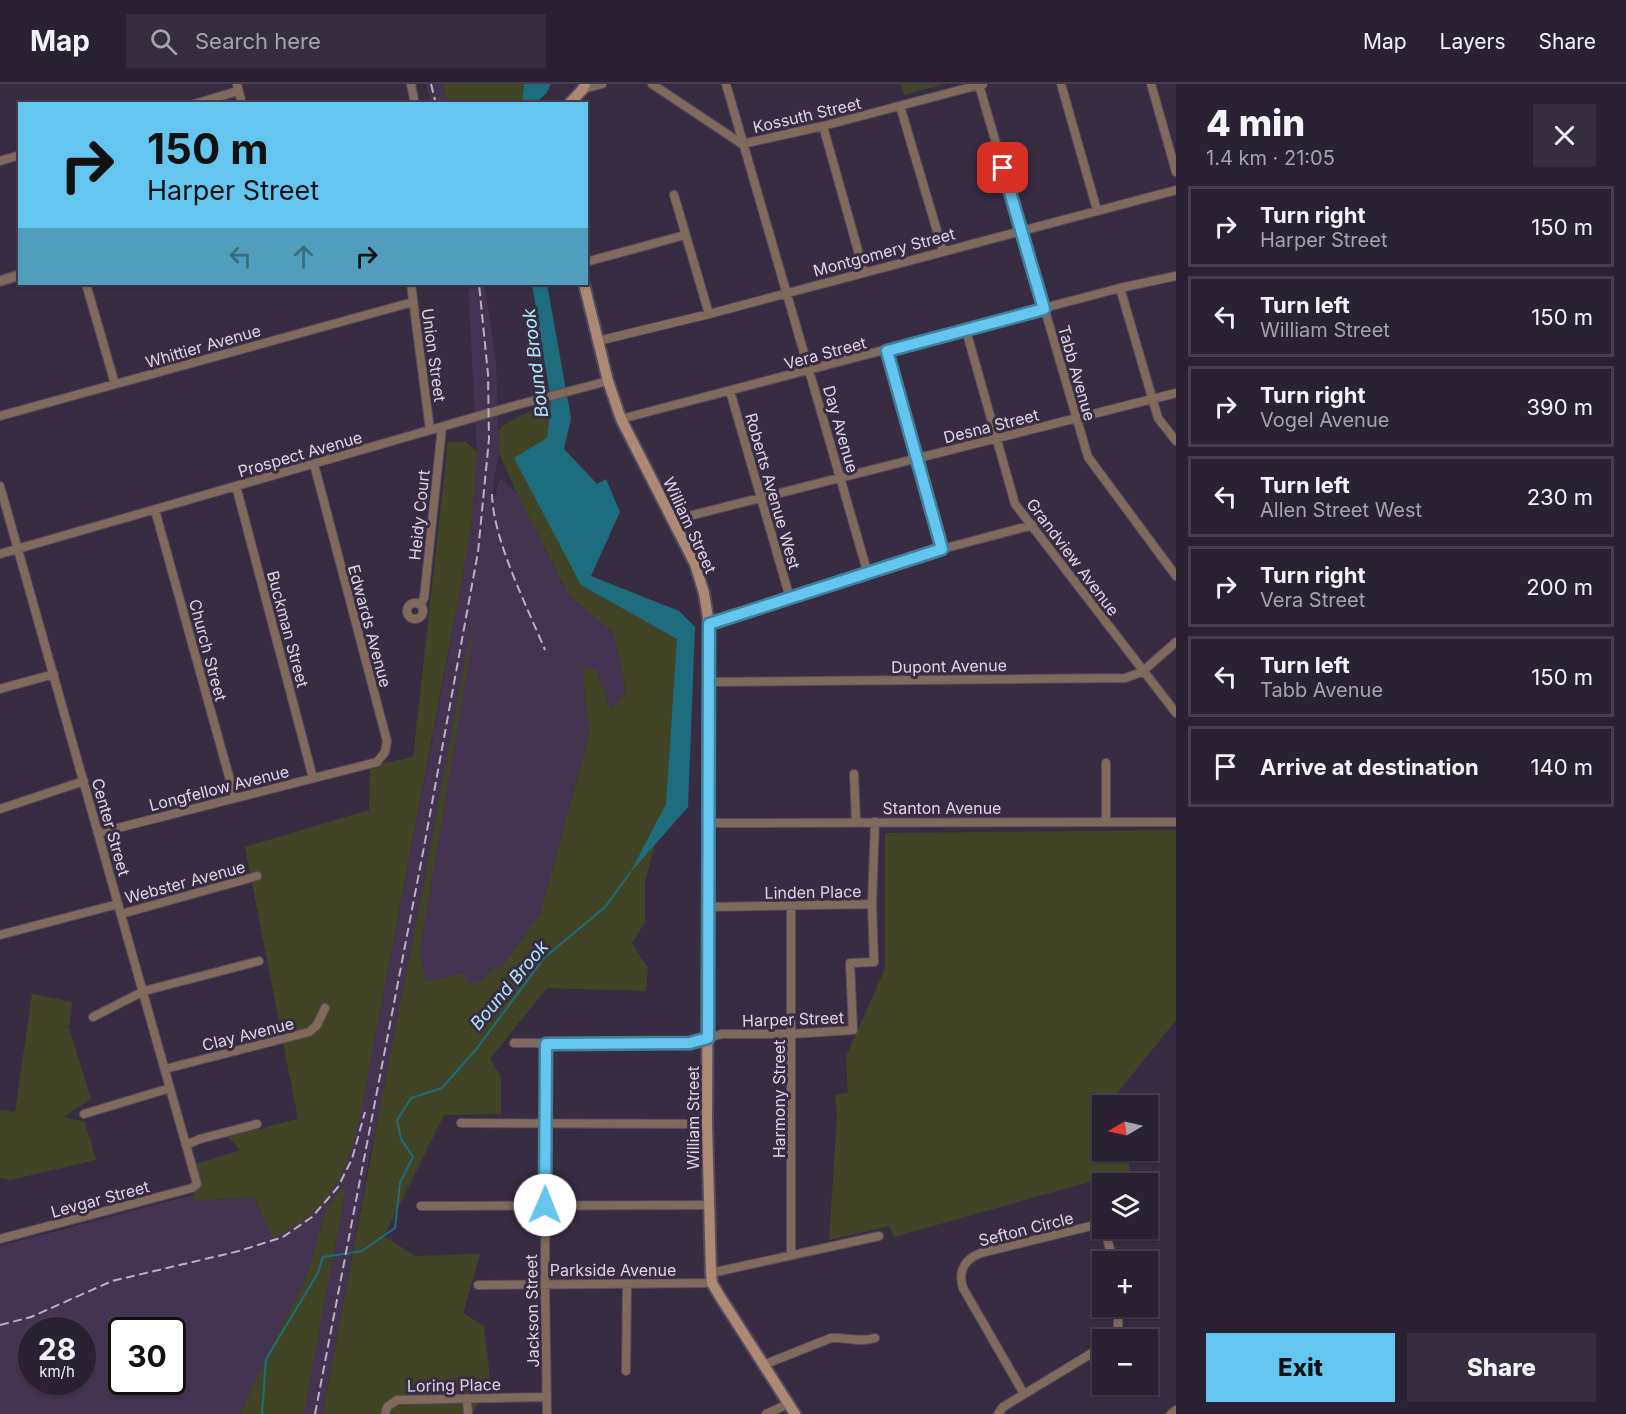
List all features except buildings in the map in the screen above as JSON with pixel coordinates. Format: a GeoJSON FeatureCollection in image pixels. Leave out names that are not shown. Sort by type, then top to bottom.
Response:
{"type":"FeatureCollection","features":[{"type":"Feature","properties":{"kind":"main road"},"geometry":{"type":"LineString","coordinates":[[571,102],[584,86]]}},
{"type":"Feature","properties":{"kind":"main road","name":"William Street"},"geometry":{"type":"LineString","coordinates":[[584,285],[608,381],[621,419],[695,564],[704,593],[709,624],[706,1124],[712,1278],[795,1414]]}},
{"type":"Feature","properties":{"kind":"street"},"geometry":{"type":"LineString","coordinates":[[411,84],[415,102]]}},
{"type":"Feature","properties":{"kind":"street"},"geometry":{"type":"LineString","coordinates":[[584,86],[602,84]]}},
{"type":"Feature","properties":{"kind":"street"},"geometry":{"type":"LineString","coordinates":[[652,84],[742,144]]}},
{"type":"Feature","properties":{"kind":"street","name":"Day Avenue"},"geometry":{"type":"LineString","coordinates":[[726,84],[868,574]]}},
{"type":"Feature","properties":{"kind":"street"},"geometry":{"type":"LineString","coordinates":[[1061,84],[1097,210]]}},
{"type":"Feature","properties":{"kind":"street"},"geometry":{"type":"LineString","coordinates":[[1151,84],[1176,172]]}},
{"type":"Feature","properties":{"kind":"street","name":"Kossuth Street"},"geometry":{"type":"LineString","coordinates":[[742,144],[823,126],[981,85]]}},
{"type":"Feature","properties":{"kind":"street","name":"Tabb Avenue"},"geometry":{"type":"LineString","coordinates":[[981,85],[1088,457],[1176,576]]}},
{"type":"Feature","properties":{"kind":"street"},"geometry":{"type":"LineString","coordinates":[[200,102],[237,87],[241,102]]}},
{"type":"Feature","properties":{"kind":"street"},"geometry":{"type":"LineString","coordinates":[[900,106],[943,251]]}},
{"type":"Feature","properties":{"kind":"street"},"geometry":{"type":"LineString","coordinates":[[823,126],[864,272]]}},
{"type":"Feature","properties":{"kind":"street"},"geometry":{"type":"LineString","coordinates":[[0,161],[18,156]]}},
{"type":"Feature","properties":{"kind":"street","name":"Montgomery Street"},"geometry":{"type":"LineString","coordinates":[[598,341],[709,314],[1176,190]]}},
{"type":"Feature","properties":{"kind":"street"},"geometry":{"type":"LineString","coordinates":[[674,195],[709,314]]}},
{"type":"Feature","properties":{"kind":"street"},"geometry":{"type":"LineString","coordinates":[[588,261],[685,236]]}},
{"type":"Feature","properties":{"kind":"street"},"geometry":{"type":"LineString","coordinates":[[0,280],[18,276]]}},
{"type":"Feature","properties":{"kind":"street","name":"Vera Street"},"geometry":{"type":"LineString","coordinates":[[621,419],[1120,288],[1176,276]]}},
{"type":"Feature","properties":{"kind":"street"},"geometry":{"type":"LineString","coordinates":[[86,285],[115,384]]}},
{"type":"Feature","properties":{"kind":"street","name":"Union Street"},"geometry":{"type":"LineString","coordinates":[[411,285],[430,430]]}},
{"type":"Feature","properties":{"kind":"street"},"geometry":{"type":"LineString","coordinates":[[1120,288],[1158,418],[1176,441]]}},
{"type":"Feature","properties":{"kind":"street","name":"Whittier Avenue"},"geometry":{"type":"LineString","coordinates":[[0,416],[413,302]]}},
{"type":"Feature","properties":{"kind":"street","name":"Grandview Avenue"},"geometry":{"type":"LineString","coordinates":[[966,330],[1016,504],[1142,672],[1176,713]]}},
{"type":"Feature","properties":{"kind":"street"},"geometry":{"type":"LineString","coordinates":[[887,351],[942,549]]}},
{"type":"Feature","properties":{"kind":"street","name":"Prospect Avenue"},"geometry":{"type":"LineString","coordinates":[[0,554],[608,381]]}},
{"type":"Feature","properties":{"kind":"street","name":"Roberts Avenue West"},"geometry":{"type":"LineString","coordinates":[[730,391],[790,598]]}},
{"type":"Feature","properties":{"kind":"street","name":"Desna Street"},"geometry":{"type":"LineString","coordinates":[[673,520],[1176,393]]}},
{"type":"Feature","properties":{"kind":"street","name":"Heidy Court"},"geometry":{"type":"LineString","coordinates":[[420,605],[424,598],[442,427]]}},
{"type":"Feature","properties":{"kind":"street","name":"Edwards Avenue"},"geometry":{"type":"LineString","coordinates":[[314,464],[387,741],[385,752],[377,762],[346,770]]}},
{"type":"Feature","properties":{"kind":"street","name":"Center Street"},"geometry":{"type":"LineString","coordinates":[[0,486],[144,991],[194,1176]]}},
{"type":"Feature","properties":{"kind":"street","name":"Buckman Street"},"geometry":{"type":"LineString","coordinates":[[236,486],[313,778]]}},
{"type":"Feature","properties":{"kind":"street","name":"Church Street"},"geometry":{"type":"LineString","coordinates":[[155,510],[235,798]]}},
{"type":"Feature","properties":{"kind":"street"},"geometry":{"type":"LineString","coordinates":[[709,624],[942,549],[1033,525]]}},
{"type":"Feature","properties":{"kind":"street","name":"Dupont Avenue"},"geometry":{"type":"LineString","coordinates":[[709,682],[1125,678],[1142,672],[1176,642]]}},
{"type":"Feature","properties":{"kind":"street"},"geometry":{"type":"LineString","coordinates":[[0,689],[54,674]]}},
{"type":"Feature","properties":{"kind":"street"},"geometry":{"type":"LineString","coordinates":[[1106,763],[1106,821]]}},
{"type":"Feature","properties":{"kind":"street","name":"Longfellow Avenue"},"geometry":{"type":"LineString","coordinates":[[98,833],[346,770]]}},
{"type":"Feature","properties":{"kind":"street"},"geometry":{"type":"LineString","coordinates":[[854,774],[856,822]]}},
{"type":"Feature","properties":{"kind":"street"},"geometry":{"type":"LineString","coordinates":[[0,809],[8,804],[84,781]]}},
{"type":"Feature","properties":{"kind":"street","name":"Linden Place"},"geometry":{"type":"LineString","coordinates":[[709,908],[872,904],[875,822]]}},
{"type":"Feature","properties":{"kind":"street","name":"Stanton Avenue"},"geometry":{"type":"LineString","coordinates":[[709,823],[1176,822]]}},
{"type":"Feature","properties":{"kind":"street","name":"Webster Avenue"},"geometry":{"type":"LineString","coordinates":[[121,914],[257,876]]}},
{"type":"Feature","properties":{"kind":"street"},"geometry":{"type":"LineString","coordinates":[[0,935],[118,904]]}},
{"type":"Feature","properties":{"kind":"street","name":"Harper Street"},"geometry":{"type":"LineString","coordinates":[[514,1043],[690,1043],[722,1034],[792,1034],[853,1030],[850,963],[874,962],[872,904]]}},
{"type":"Feature","properties":{"kind":"street","name":"Harmony Street"},"geometry":{"type":"LineString","coordinates":[[791,906],[791,1255]]}},
{"type":"Feature","properties":{"kind":"street"},"geometry":{"type":"LineString","coordinates":[[93,1017],[144,991],[260,961]]}},
{"type":"Feature","properties":{"kind":"street","name":"Clay Avenue"},"geometry":{"type":"LineString","coordinates":[[165,1069],[309,1032],[317,1025],[325,1008]]}},
{"type":"Feature","properties":{"kind":"street","name":"Jackson Street"},"geometry":{"type":"LineString","coordinates":[[546,1044],[547,1414]]}},
{"type":"Feature","properties":{"kind":"street"},"geometry":{"type":"LineString","coordinates":[[84,1114],[170,1088]]}},
{"type":"Feature","properties":{"kind":"street"},"geometry":{"type":"LineString","coordinates":[[461,1123],[706,1124]]}},
{"type":"Feature","properties":{"kind":"street"},"geometry":{"type":"LineString","coordinates":[[186,1145],[257,1124]]}},
{"type":"Feature","properties":{"kind":"street","name":"Levgar Street"},"geometry":{"type":"LineString","coordinates":[[0,1239],[192,1188],[196,1184],[194,1176]]}},
{"type":"Feature","properties":{"kind":"street"},"geometry":{"type":"LineString","coordinates":[[421,1206],[708,1205]]}},
{"type":"Feature","properties":{"kind":"street","name":"Sefton Circle"},"geometry":{"type":"LineString","coordinates":[[1024,1394],[963,1288],[961,1281],[963,1265],[981,1253],[1091,1226],[1097,1227],[1105,1235],[1111,1251]]}},
{"type":"Feature","properties":{"kind":"street","name":"Parkside Avenue"},"geometry":{"type":"LineString","coordinates":[[478,1285],[627,1284],[712,1278],[791,1255],[879,1236]]}},
{"type":"Feature","properties":{"kind":"street"},"geometry":{"type":"LineString","coordinates":[[626,1371],[627,1284]]}},
{"type":"Feature","properties":{"kind":"street"},"geometry":{"type":"LineString","coordinates":[[763,1365],[831,1338],[840,1337],[859,1341],[875,1338]]}},
{"type":"Feature","properties":{"kind":"street"},"geometry":{"type":"LineString","coordinates":[[998,1414],[1003,1407],[1092,1353]]}},
{"type":"Feature","properties":{"kind":"street","name":"Loring Place"},"geometry":{"type":"LineString","coordinates":[[385,1414],[387,1407],[397,1400],[547,1398]]}},
{"type":"Feature","properties":{"kind":"street"},"geometry":{"type":"LineString","coordinates":[[467,1399],[468,1414]]}},
{"type":"Feature","properties":{"kind":"street"},"geometry":{"type":"LineString","coordinates":[[766,1414],[788,1404]]}},
{"type":"Feature","properties":{"kind":"street"},"geometry":{"type":"LineString","coordinates":[[1172,1414],[1176,1410]]}},
{"type":"Feature","properties":{"kind":"shaded area"},"geometry":{"type":"Polygon","coordinates":[[[426,84],[443,84],[448,102],[431,102],[426,84]]]}},
{"type":"Feature","properties":{"kind":"shaded area"},"geometry":{"type":"Polygon","coordinates":[[[468,285],[485,285],[496,364],[499,453],[491,510],[500,478],[517,494],[569,595],[614,634],[626,691],[611,711],[596,669],[582,668],[589,735],[540,914],[501,968],[493,966],[482,980],[470,984],[464,973],[426,982],[420,951],[474,623],[382,1106],[370,1153],[323,1414],[304,1414],[345,1193],[344,1187],[329,1207],[306,1277],[254,1382],[241,1414],[0,1414],[0,1246],[193,1195],[195,1201],[254,1197],[273,1238],[319,1207],[346,1165],[363,1102],[472,520],[477,452],[468,285]]]}},
{"type":"Feature","properties":{"kind":"green space"},"geometry":{"type":"Polygon","coordinates":[[[443,84],[524,84],[521,102],[448,102],[443,84]]]}},
{"type":"Feature","properties":{"kind":"green space"},"geometry":{"type":"Polygon","coordinates":[[[901,84],[944,84],[904,95],[901,84]]]}},
{"type":"Feature","properties":{"kind":"green space"},"geometry":{"type":"Polygon","coordinates":[[[551,401],[547,438],[581,585],[678,639],[666,804],[645,881],[645,922],[632,943],[648,968],[646,991],[547,988],[490,1059],[501,1077],[501,1114],[444,1115],[384,1236],[415,1256],[480,1254],[463,1313],[484,1326],[490,1379],[473,1414],[323,1414],[462,674],[477,611],[420,951],[426,982],[464,973],[470,984],[482,980],[493,966],[501,968],[540,914],[589,735],[582,668],[596,669],[611,710],[626,691],[614,634],[569,595],[517,494],[499,453],[499,430],[505,424],[551,401]]]}},
{"type":"Feature","properties":{"kind":"green space"},"geometry":{"type":"Polygon","coordinates":[[[448,442],[466,442],[477,452],[472,520],[357,1130],[343,1171],[329,1196],[314,1212],[273,1239],[254,1197],[195,1201],[193,1195],[198,1182],[196,1164],[240,1150],[228,1137],[298,1119],[245,847],[369,810],[370,766],[413,757],[448,442]]]}},
{"type":"Feature","properties":{"kind":"green space"},"geometry":{"type":"Polygon","coordinates":[[[1176,830],[1176,1020],[1119,1091],[1120,1095],[1092,1095],[1092,1161],[1128,1161],[1130,1172],[1092,1173],[1092,1181],[894,1237],[889,1226],[829,1240],[837,1115],[835,1095],[848,1093],[846,1056],[885,969],[885,833],[1176,830]]]}},
{"type":"Feature","properties":{"kind":"green space"},"geometry":{"type":"Polygon","coordinates":[[[32,994],[72,1002],[69,1027],[59,1026],[69,1028],[91,1099],[63,1117],[85,1122],[96,1160],[10,1180],[0,1178],[0,1110],[15,1112],[32,994]]]}},
{"type":"Feature","properties":{"kind":"green space"},"geometry":{"type":"Polygon","coordinates":[[[344,1186],[345,1193],[304,1414],[241,1414],[254,1382],[306,1277],[327,1208],[344,1186]]]}},
{"type":"Feature","properties":{"kind":"water"},"geometry":{"type":"Polygon","coordinates":[[[524,84],[551,84],[546,94],[536,102],[522,102],[524,84]]]}},
{"type":"Feature","properties":{"kind":"water"},"geometry":{"type":"Polygon","coordinates":[[[532,285],[547,285],[571,418],[564,449],[597,484],[606,479],[620,512],[591,576],[679,611],[695,627],[688,807],[630,873],[666,804],[677,639],[581,585],[514,458],[547,438],[551,401],[532,285]]]}},
{"type":"Feature","properties":{"kind":"waterway","name":"Bound Brook"},"geometry":{"type":"LineString","coordinates":[[262,1414],[266,1359],[318,1273],[323,1257],[362,1251],[395,1228],[400,1183],[413,1157],[401,1139],[397,1120],[411,1098],[442,1088],[478,1047],[544,958],[605,907],[630,873]]}},
{"type":"Feature","properties":{"kind":"railway"},"geometry":{"type":"LineString","coordinates":[[431,84],[436,102]]}},
{"type":"Feature","properties":{"kind":"railway"},"geometry":{"type":"LineString","coordinates":[[315,1414],[478,552],[489,439],[488,374],[479,285]]}},
{"type":"Feature","properties":{"kind":"railway"},"geometry":{"type":"LineString","coordinates":[[492,494],[498,532],[504,552],[545,650]]}},
{"type":"Feature","properties":{"kind":"railway"},"geometry":{"type":"LineString","coordinates":[[0,1325],[31,1317],[112,1281],[239,1251],[283,1237],[312,1217],[338,1187],[352,1159],[365,1112]]}},
{"type":"Feature","properties":{"kind":"route"},"geometry":{"type":"LineString","coordinates":[[545,1205],[546,1044],[690,1043],[708,1038],[709,624],[942,549],[887,351],[1044,309],[1003,168]]}}]}
